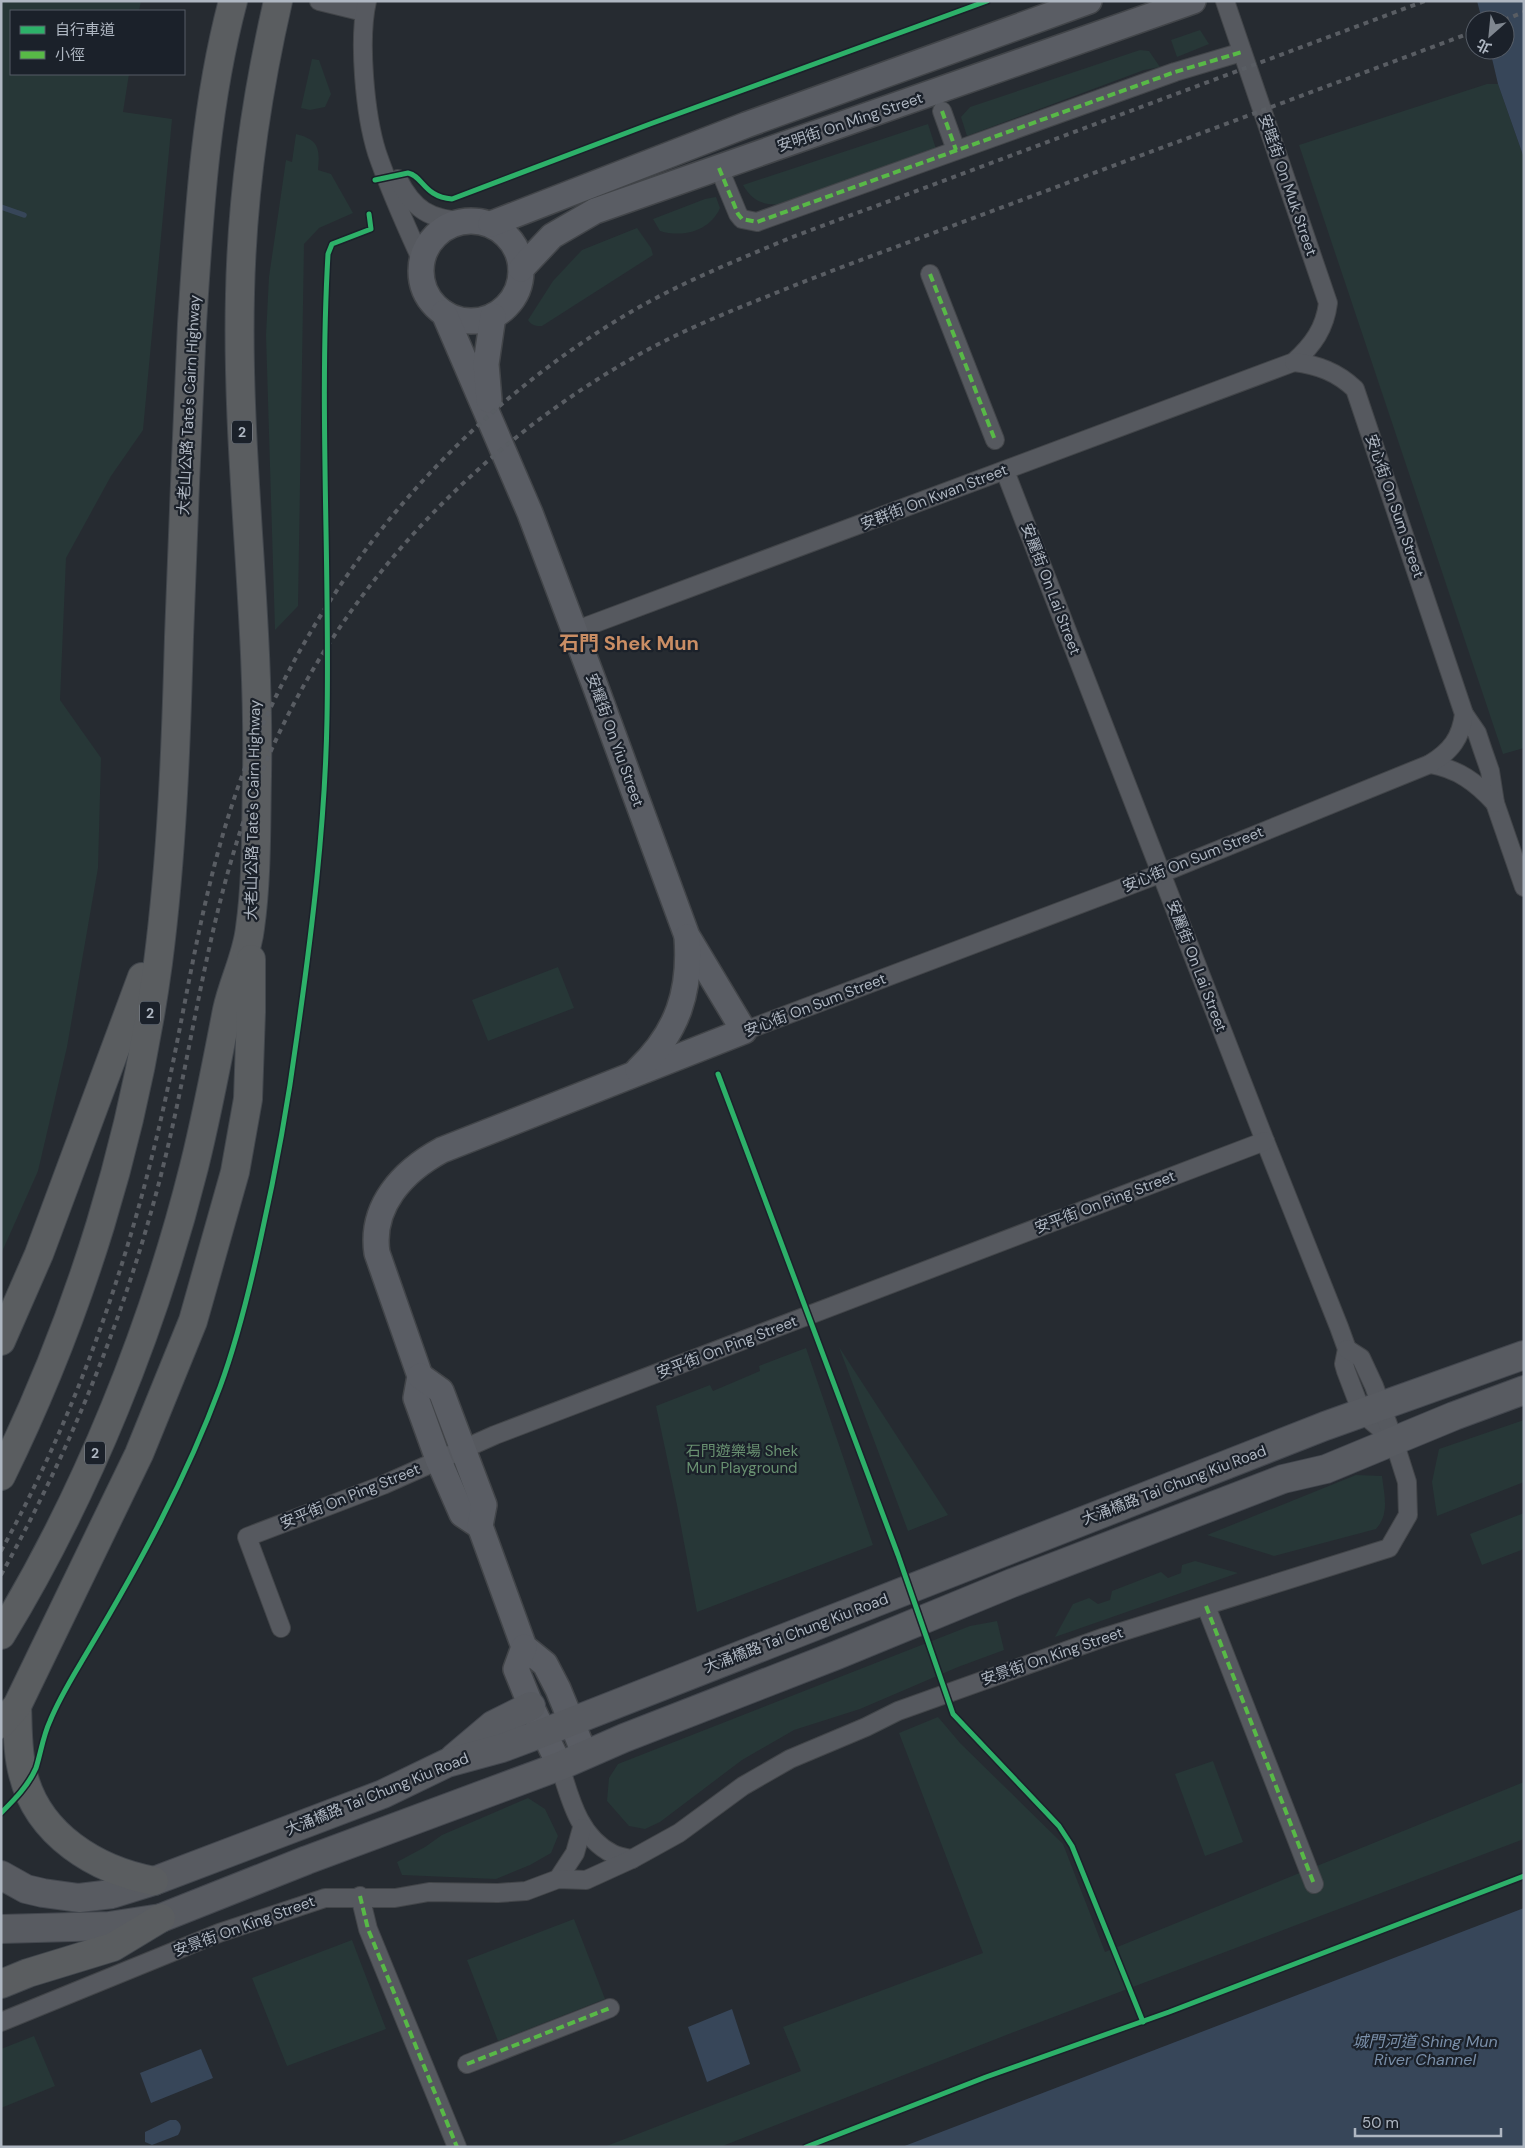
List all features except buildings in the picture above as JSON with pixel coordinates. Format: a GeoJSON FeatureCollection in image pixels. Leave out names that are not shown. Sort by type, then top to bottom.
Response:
{"type":"FeatureCollection","features":[{"type":"Feature","properties":{"kind":"highway","name":"大老山公路 Tate's Cairn Highway"},"geometry":{"type":"LineString","coordinates":[[1,1476],[35,1404],[56,1353],[106,1206],[128,1121],[158,963],[174,776],[191,333],[202,181],[212,106],[233,1]]}},
{"type":"Feature","properties":{"kind":"highway","name":"大老山公路 Tate's Cairn Highway"},"geometry":{"type":"LineString","coordinates":[[1,1635],[34,1578],[82,1481],[108,1424],[143,1335],[167,1262],[194,1169],[229,1003],[250,932],[257,783],[250,558],[241,400],[241,242],[253,138],[266,56],[278,1]]}},
{"type":"Feature","properties":{"kind":"highway"},"geometry":{"type":"LineString","coordinates":[[1,1341],[39,1254],[84,1130],[124,1030],[164,904]]}},
{"type":"Feature","properties":{"kind":"highway"},"geometry":{"type":"LineString","coordinates":[[154,1881],[130,1875],[91,1859],[67,1844],[47,1824],[30,1795],[9,1715],[128,1478],[193,1321],[235,1172],[248,1099],[251,1012],[250,932]]}},
{"type":"Feature","properties":{"kind":"highway"},"geometry":{"type":"LineString","coordinates":[[1,1984],[28,1973],[113,1947],[161,1918]]}},
{"type":"Feature","properties":{"kind":"main road","name":"大涌橋路 Tai Chung Kiu Road"},"geometry":{"type":"LineString","coordinates":[[1,1874],[26,1889],[79,1898],[112,1894],[154,1881],[383,1794],[447,1763],[502,1748],[545,1732],[1372,1410],[1524,1355]]}},
{"type":"Feature","properties":{"kind":"main road"},"geometry":{"type":"LineString","coordinates":[[1,1929],[109,1926],[161,1918],[323,1854],[560,1766],[624,1738],[837,1655],[1020,1580],[1283,1479],[1326,1469],[1394,1440],[1524,1390]]}},
{"type":"Feature","properties":{"kind":"main road"},"geometry":{"type":"LineString","coordinates":[[447,1763],[493,1725],[531,1706]]}},
{"type":"Feature","properties":{"kind":"street"},"geometry":{"type":"LineString","coordinates":[[319,1],[366,6],[363,43],[368,104],[377,152],[421,258]]}},
{"type":"Feature","properties":{"kind":"street","name":"安明街 On Ming Street"},"geometry":{"type":"LineString","coordinates":[[491,224],[746,125],[1088,1]]}},
{"type":"Feature","properties":{"kind":"street","name":"安明街 On Ming Street"},"geometry":{"type":"LineString","coordinates":[[421,258],[420,274],[424,289],[432,303],[444,313],[456,319],[468,321],[481,320],[493,316],[504,309],[512,300],[520,285],[522,269],[552,236],[595,212],[1194,1]]}},
{"type":"Feature","properties":{"kind":"street","name":"安睦街 On Muk Street"},"geometry":{"type":"LineString","coordinates":[[1225,1],[1328,303],[1326,317],[1320,332],[1309,348],[1294,362]]}},
{"type":"Feature","properties":{"kind":"street"},"geometry":{"type":"LineString","coordinates":[[719,168],[738,214],[742,219],[757,222],[1175,72],[1242,52]]}},
{"type":"Feature","properties":{"kind":"street"},"geometry":{"type":"LineString","coordinates":[[368,104],[381,144],[406,196],[420,209],[433,217],[446,220],[481,221],[491,224],[513,242],[519,255],[522,269]]}},
{"type":"Feature","properties":{"kind":"street"},"geometry":{"type":"LineString","coordinates":[[942,111],[956,150]]}},
{"type":"Feature","properties":{"kind":"street"},"geometry":{"type":"LineString","coordinates":[[421,258],[425,247],[440,230],[464,220]]}},
{"type":"Feature","properties":{"kind":"street"},"geometry":{"type":"LineString","coordinates":[[930,274],[995,440]]}},
{"type":"Feature","properties":{"kind":"street","name":"安耀街 On Yiu Street"},"geometry":{"type":"LineString","coordinates":[[444,313],[530,514],[687,936],[744,1031]]}},
{"type":"Feature","properties":{"kind":"street","name":"安耀街 On Yiu Street"},"geometry":{"type":"LineString","coordinates":[[493,316],[486,364],[487,383],[495,432]]}},
{"type":"Feature","properties":{"kind":"street","name":"安群街 On Kwan Street"},"geometry":{"type":"LineString","coordinates":[[574,631],[1294,362]]}},
{"type":"Feature","properties":{"kind":"street","name":"安心街 On Sum Street"},"geometry":{"type":"LineString","coordinates":[[480,1526],[462,1514],[438,1459],[416,1398],[420,1376],[377,1253],[377,1223],[391,1193],[413,1168],[442,1150],[634,1073],[1162,873],[1430,764],[1450,750],[1459,737],[1464,714],[1355,388],[1344,379],[1316,365],[1294,362]]}},
{"type":"Feature","properties":{"kind":"street","name":"安麗街 On Lai Street"},"geometry":{"type":"LineString","coordinates":[[1005,471],[1347,1349],[1361,1358],[1372,1410],[1394,1440]]}},
{"type":"Feature","properties":{"kind":"street"},"geometry":{"type":"LineString","coordinates":[[1464,714],[1477,733],[1490,771],[1495,803],[1524,886]]}},
{"type":"Feature","properties":{"kind":"street"},"geometry":{"type":"LineString","coordinates":[[1430,764],[1449,767],[1467,776],[1482,788],[1495,803]]}},
{"type":"Feature","properties":{"kind":"street","name":"安耀街 On Yiu Street"},"geometry":{"type":"LineString","coordinates":[[634,1073],[664,1041],[677,1015],[687,980],[687,936]]}},
{"type":"Feature","properties":{"kind":"street","name":"安平街 On Ping Street"},"geometry":{"type":"LineString","coordinates":[[281,1628],[247,1537],[362,1494],[464,1448],[1265,1141]]}},
{"type":"Feature","properties":{"kind":"street"},"geometry":{"type":"LineString","coordinates":[[420,1376],[441,1391],[484,1505],[480,1526],[524,1647],[545,1664],[572,1721],[585,1755]]}},
{"type":"Feature","properties":{"kind":"street","name":"安景街 On King Street"},"geometry":{"type":"LineString","coordinates":[[1,2022],[219,1933],[292,1907],[324,1898],[360,1896],[396,1898],[429,1892],[498,1893],[526,1891],[558,1879],[586,1880],[632,1859],[679,1833],[743,1786],[790,1759],[866,1727],[898,1711],[1105,1637],[1389,1548],[1408,1515],[1407,1482],[1394,1440]]}},
{"type":"Feature","properties":{"kind":"street"},"geometry":{"type":"LineString","coordinates":[[1206,1606],[1314,1884]]}},
{"type":"Feature","properties":{"kind":"street"},"geometry":{"type":"LineString","coordinates":[[524,1647],[516,1669],[531,1706],[560,1766],[582,1828],[613,1854],[632,1859]]}},
{"type":"Feature","properties":{"kind":"street"},"geometry":{"type":"LineString","coordinates":[[558,1879],[575,1853],[582,1828]]}},
{"type":"Feature","properties":{"kind":"street"},"geometry":{"type":"LineString","coordinates":[[360,1896],[368,1929],[457,2147]]}},
{"type":"Feature","properties":{"kind":"street"},"geometry":{"type":"LineString","coordinates":[[467,2064],[610,2008]]}},
{"type":"Feature","properties":{"kind":"green space"},"geometry":{"type":"Polygon","coordinates":[[[1,1],[141,1],[139,10],[10,10],[10,75],[129,75],[123,112],[172,119],[143,430],[111,476],[66,558],[60,700],[101,758],[98,868],[67,1047],[38,1171],[1,1254],[1,1]]]}},
{"type":"Feature","properties":{"kind":"green space"},"geometry":{"type":"Polygon","coordinates":[[[1200,30],[1209,44],[1177,57],[1171,40],[1200,30]]]}},
{"type":"Feature","properties":{"kind":"green space"},"geometry":{"type":"Polygon","coordinates":[[[1140,50],[1149,51],[1160,67],[1144,70],[967,136],[961,117],[970,107],[1140,50]]]}},
{"type":"Feature","properties":{"kind":"green space"},"geometry":{"type":"Polygon","coordinates":[[[312,59],[319,60],[331,94],[325,107],[310,110],[301,108],[312,59]]]}},
{"type":"Feature","properties":{"kind":"green space"},"geometry":{"type":"Polygon","coordinates":[[[1487,84],[1498,84],[1524,158],[1524,748],[1503,754],[1299,145],[1487,84]]]}},
{"type":"Feature","properties":{"kind":"green space"},"geometry":{"type":"Polygon","coordinates":[[[928,124],[936,149],[784,204],[760,202],[743,185],[928,124]]]}},
{"type":"Feature","properties":{"kind":"green space"},"geometry":{"type":"Polygon","coordinates":[[[296,134],[314,142],[319,156],[318,170],[331,174],[353,213],[319,228],[304,244],[298,606],[275,630],[266,335],[269,277],[286,160],[292,162],[296,134]]]}},
{"type":"Feature","properties":{"kind":"green space"},"geometry":{"type":"Polygon","coordinates":[[[716,197],[720,208],[710,222],[695,231],[678,234],[660,231],[653,219],[705,199],[716,197]]]}},
{"type":"Feature","properties":{"kind":"green space"},"geometry":{"type":"Polygon","coordinates":[[[637,228],[651,248],[653,255],[542,326],[534,325],[528,320],[553,281],[582,250],[637,228]]]}},
{"type":"Feature","properties":{"kind":"green space"},"geometry":{"type":"Polygon","coordinates":[[[558,967],[574,1008],[488,1041],[472,1000],[558,967]]]}},
{"type":"Feature","properties":{"kind":"green space"},"geometry":{"type":"Polygon","coordinates":[[[839,1347],[948,1515],[908,1531],[839,1347]]]}},
{"type":"Feature","properties":{"kind":"green space","name":"石門遊樂場 Shek Mun Playground"},"geometry":{"type":"Polygon","coordinates":[[[806,1348],[873,1545],[697,1612],[656,1406],[710,1385],[713,1391],[760,1371],[759,1366],[806,1348]]]}},
{"type":"Feature","properties":{"kind":"green space"},"geometry":{"type":"Polygon","coordinates":[[[1524,1420],[1524,1482],[1437,1516],[1432,1482],[1439,1449],[1524,1420]]]}},
{"type":"Feature","properties":{"kind":"green space"},"geometry":{"type":"Polygon","coordinates":[[[1356,1475],[1382,1476],[1385,1510],[1376,1529],[1274,1556],[1207,1535],[1356,1475]]]}},
{"type":"Feature","properties":{"kind":"green space"},"geometry":{"type":"Polygon","coordinates":[[[1524,1513],[1524,1549],[1482,1565],[1470,1534],[1524,1513]]]}},
{"type":"Feature","properties":{"kind":"green space"},"geometry":{"type":"Polygon","coordinates":[[[1195,1561],[1238,1573],[1055,1637],[1073,1604],[1089,1598],[1098,1604],[1110,1600],[1112,1591],[1161,1572],[1168,1578],[1181,1573],[1182,1565],[1195,1561]]]}},
{"type":"Feature","properties":{"kind":"green space"},"geometry":{"type":"Polygon","coordinates":[[[997,1621],[1004,1650],[958,1667],[860,1709],[794,1730],[742,1760],[660,1822],[645,1829],[629,1826],[607,1801],[609,1778],[618,1764],[970,1626],[997,1621]]]}},
{"type":"Feature","properties":{"kind":"green space"},"geometry":{"type":"Polygon","coordinates":[[[938,1717],[960,1743],[1063,1844],[1105,1952],[1524,1782],[1524,1839],[1014,2032],[720,2147],[604,2147],[801,2071],[783,2027],[983,1953],[899,1733],[938,1717]]]}},
{"type":"Feature","properties":{"kind":"green space"},"geometry":{"type":"Polygon","coordinates":[[[1213,1761],[1243,1842],[1205,1856],[1175,1774],[1213,1761]]]}},
{"type":"Feature","properties":{"kind":"green space"},"geometry":{"type":"Polygon","coordinates":[[[528,1798],[545,1809],[558,1836],[551,1853],[530,1865],[496,1879],[402,1875],[397,1862],[425,1847],[442,1835],[528,1798]]]}},
{"type":"Feature","properties":{"kind":"green space"},"geometry":{"type":"Polygon","coordinates":[[[574,1919],[605,1999],[498,2041],[467,1960],[574,1919]]]}},
{"type":"Feature","properties":{"kind":"green space"},"geometry":{"type":"Polygon","coordinates":[[[352,1940],[386,2029],[287,2066],[252,1978],[352,1940]]]}},
{"type":"Feature","properties":{"kind":"green space"},"geometry":{"type":"Polygon","coordinates":[[[34,2036],[55,2086],[1,2108],[1,2049],[34,2036]]]}},
{"type":"Feature","properties":{"kind":"water"},"geometry":{"type":"Polygon","coordinates":[[[1477,1],[1524,1],[1524,158],[1498,84],[1492,60],[1515,60],[1515,10],[1479,10],[1477,1]]]}},
{"type":"Feature","properties":{"kind":"water","name":"城門河道 Shing Mun River Channel"},"geometry":{"type":"Polygon","coordinates":[[[1524,1908],[1524,2147],[902,2147],[1524,1908]]]}},
{"type":"Feature","properties":{"kind":"water"},"geometry":{"type":"Polygon","coordinates":[[[732,2009],[750,2064],[707,2082],[688,2027],[732,2009]]]}},
{"type":"Feature","properties":{"kind":"water"},"geometry":{"type":"Polygon","coordinates":[[[201,2049],[213,2078],[151,2103],[140,2073],[201,2049]]]}},
{"type":"Feature","properties":{"kind":"water"},"geometry":{"type":"Polygon","coordinates":[[[170,2120],[176,2120],[179,2123],[181,2129],[178,2135],[152,2145],[145,2142],[145,2132],[170,2120]]]}},
{"type":"Feature","properties":{"kind":"waterway"},"geometry":{"type":"LineString","coordinates":[[1,207],[24,215]]}},
{"type":"Feature","properties":{"kind":"railway"},"geometry":{"type":"LineString","coordinates":[[1,1551],[50,1454],[72,1404],[110,1301],[155,1144],[211,877],[237,790],[266,717],[302,647],[344,580],[391,517],[444,458],[502,404],[563,356],[629,313],[688,282],[790,238],[1425,1]]}},
{"type":"Feature","properties":{"kind":"railway"},"geometry":{"type":"LineString","coordinates":[[1515,16],[1524,12]]}},
{"type":"Feature","properties":{"kind":"railway"},"geometry":{"type":"LineString","coordinates":[[1,1575],[54,1472],[78,1418],[100,1365],[139,1254],[169,1142],[204,971],[224,886],[250,803],[280,732],[317,664],[360,599],[408,540],[462,484],[521,434],[583,389],[649,349],[683,332],[735,309],[839,268],[1465,35]]}},
{"type":"Feature","properties":{"kind":"marked path"},"geometry":{"type":"LineString","coordinates":[[719,168],[738,214],[742,219],[757,222],[1175,72],[1242,52]]}},
{"type":"Feature","properties":{"kind":"marked path"},"geometry":{"type":"LineString","coordinates":[[942,111],[956,150]]}},
{"type":"Feature","properties":{"kind":"marked path"},"geometry":{"type":"LineString","coordinates":[[930,274],[995,440]]}},
{"type":"Feature","properties":{"kind":"marked path"},"geometry":{"type":"LineString","coordinates":[[1206,1606],[1314,1884]]}},
{"type":"Feature","properties":{"kind":"marked path"},"geometry":{"type":"LineString","coordinates":[[360,1896],[368,1929],[457,2147]]}},
{"type":"Feature","properties":{"kind":"marked path"},"geometry":{"type":"LineString","coordinates":[[467,2064],[610,2008]]}},
{"type":"Feature","properties":{"kind":"cycle path"},"geometry":{"type":"LineString","coordinates":[[375,180],[408,173],[417,178],[435,195],[452,199],[650,124],[987,1]]}},
{"type":"Feature","properties":{"kind":"cycle path"},"geometry":{"type":"LineString","coordinates":[[1,1813],[21,1792],[33,1775],[44,1738],[58,1703],[126,1586],[177,1488],[220,1387],[238,1331],[252,1275],[286,1112],[313,918],[324,798],[328,661],[324,370],[328,254],[332,244],[371,229],[369,214]]}},
{"type":"Feature","properties":{"kind":"cycle path"},"geometry":{"type":"LineString","coordinates":[[718,1074],[898,1555],[953,1714],[1059,1826],[1072,1846],[1143,2022]]}},
{"type":"Feature","properties":{"kind":"cycle path"},"geometry":{"type":"LineString","coordinates":[[806,2147],[986,2077],[1169,2012],[1524,1876]]}},
{"type":"Feature","properties":{"kind":"district","name":"石門 Shek Mun"},"geometry":{"type":"Point","coordinates":[629,643]}}]}
